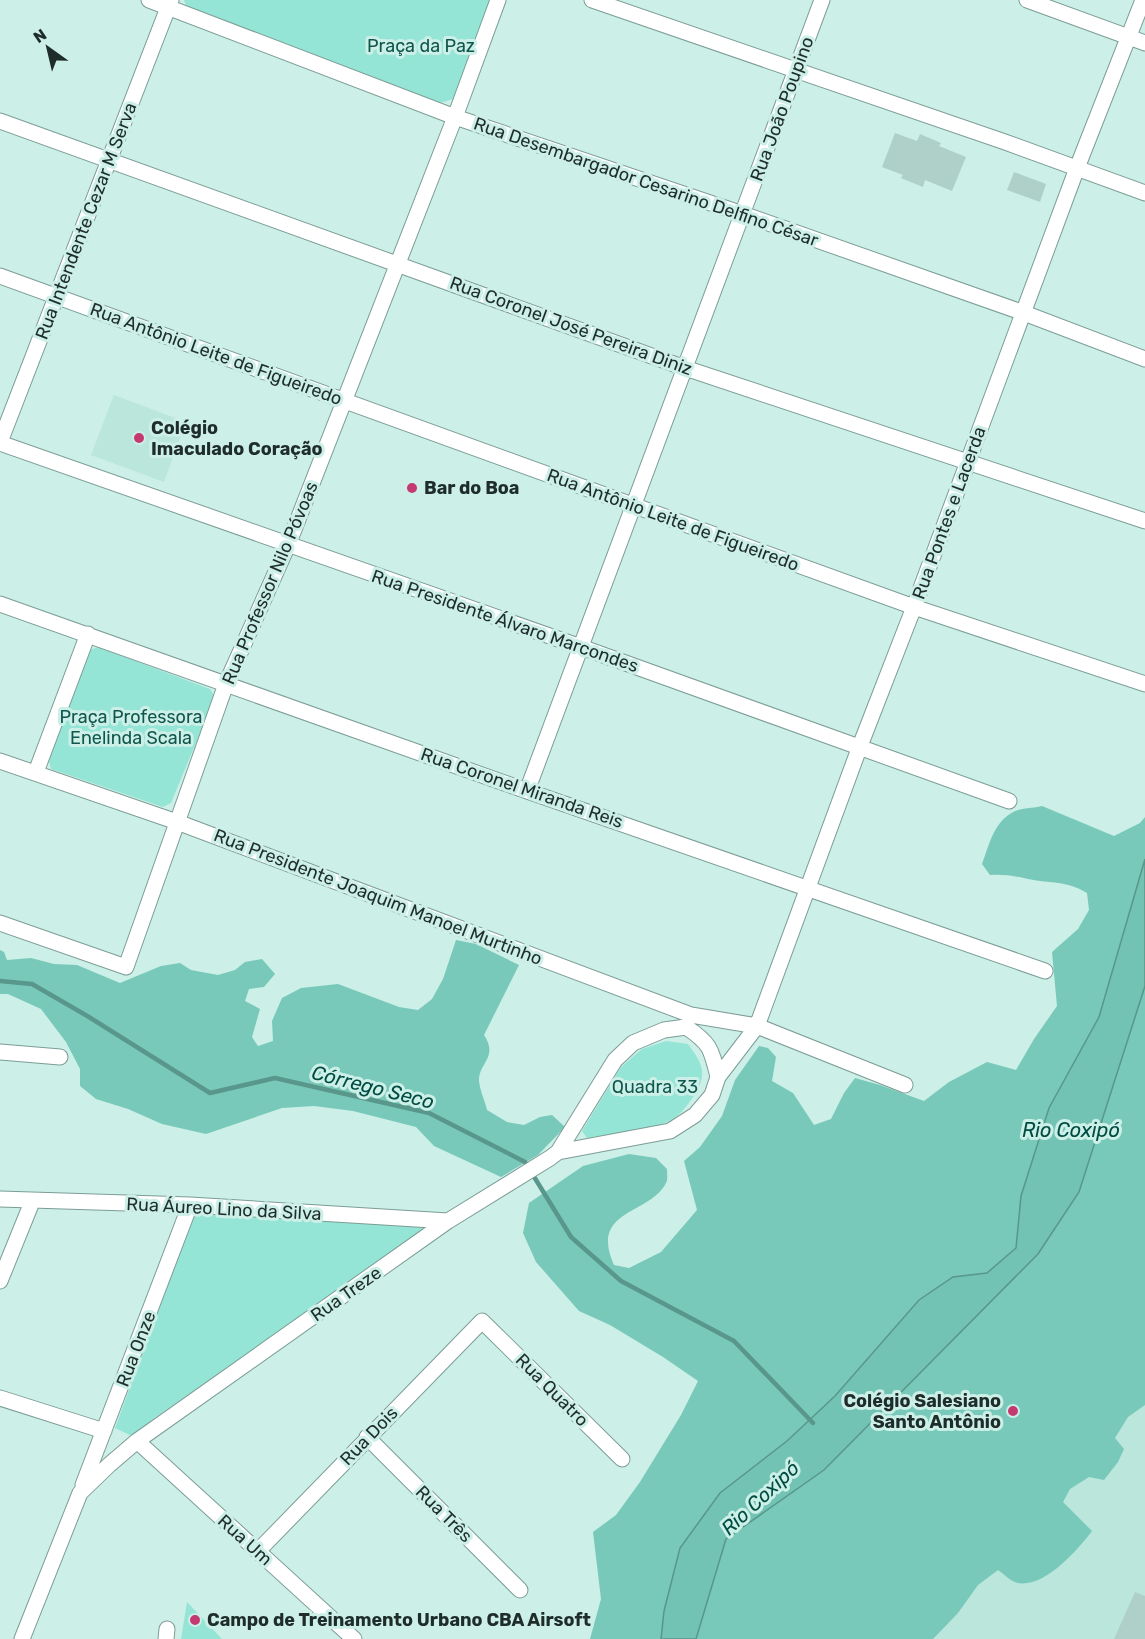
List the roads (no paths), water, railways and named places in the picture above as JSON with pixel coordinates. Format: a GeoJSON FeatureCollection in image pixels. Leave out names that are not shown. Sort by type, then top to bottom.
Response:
{"type":"FeatureCollection","features":[{"type":"Feature","properties":{"kind":"street","name":"Rua Desembargador Cesarino Delfino César"},"geometry":{"type":"LineString","coordinates":[[149,0],[170,3],[455,117],[743,214],[1024,313],[1145,359]]}},
{"type":"Feature","properties":{"kind":"street","name":"Rua Professor Nilo Póvoas"},"geometry":{"type":"LineString","coordinates":[[0,923],[126,967],[226,684],[288,546],[455,117],[498,0]]}},
{"type":"Feature","properties":{"kind":"street"},"geometry":{"type":"LineString","coordinates":[[592,0],[1145,193]]}},
{"type":"Feature","properties":{"kind":"street","name":"Rua João Poupino"},"geometry":{"type":"LineString","coordinates":[[527,791],[822,0]]}},
{"type":"Feature","properties":{"kind":"street"},"geometry":{"type":"LineString","coordinates":[[1028,0],[1145,43]]}},
{"type":"Feature","properties":{"kind":"street","name":"Rua Pontes e Lacerda"},"geometry":{"type":"LineString","coordinates":[[757,1026],[1077,168],[1143,0]]}},
{"type":"Feature","properties":{"kind":"street","name":"Rua Intendente Cezar M Serva"},"geometry":{"type":"LineString","coordinates":[[0,442],[170,3]]}},
{"type":"Feature","properties":{"kind":"street","name":"Rua Coronel José Pereira Diniz"},"geometry":{"type":"LineString","coordinates":[[0,122],[685,368],[1145,521]]}},
{"type":"Feature","properties":{"kind":"street","name":"Rua Antônio Leite de Figueiredo"},"geometry":{"type":"LineString","coordinates":[[0,276],[914,607],[1145,684]]}},
{"type":"Feature","properties":{"kind":"street","name":"Rua Presidente Álvaro Marcondes"},"geometry":{"type":"LineString","coordinates":[[0,442],[288,546],[860,746],[1009,801]]}},
{"type":"Feature","properties":{"kind":"street","name":"Rua Coronel Miranda Reis"},"geometry":{"type":"LineString","coordinates":[[0,604],[527,791],[1045,971]]}},
{"type":"Feature","properties":{"kind":"street"},"geometry":{"type":"LineString","coordinates":[[36,772],[88,634]]}},
{"type":"Feature","properties":{"kind":"street","name":"Rua Presidente Joaquim Manoel Murtinho"},"geometry":{"type":"LineString","coordinates":[[0,761],[177,822],[688,1021],[757,1026],[905,1085]]}},
{"type":"Feature","properties":{"kind":"street"},"geometry":{"type":"LineString","coordinates":[[688,1021],[705,1040],[714,1058],[718,1077]]}},
{"type":"Feature","properties":{"kind":"street","name":"Rua Treze"},"geometry":{"type":"LineString","coordinates":[[554,1155],[615,1060],[633,1043],[688,1021]]}},
{"type":"Feature","properties":{"kind":"street","name":"Rua Treze"},"geometry":{"type":"LineString","coordinates":[[80,1493],[137,1441],[448,1221],[554,1155],[670,1131],[695,1115],[712,1095],[718,1077],[757,1026]]}},
{"type":"Feature","properties":{"kind":"street"},"geometry":{"type":"LineString","coordinates":[[0,1052],[60,1057]]}},
{"type":"Feature","properties":{"kind":"street","name":"Rua Áureo Lino da Silva"},"geometry":{"type":"LineString","coordinates":[[0,1199],[32,1202],[190,1205],[448,1221]]}},
{"type":"Feature","properties":{"kind":"street"},"geometry":{"type":"LineString","coordinates":[[0,1281],[32,1202]]}},
{"type":"Feature","properties":{"kind":"street","name":"Rua Onze"},"geometry":{"type":"LineString","coordinates":[[22,1639],[190,1205]]}},
{"type":"Feature","properties":{"kind":"street","name":"Rua Dois"},"geometry":{"type":"LineString","coordinates":[[258,1551],[482,1321]]}},
{"type":"Feature","properties":{"kind":"street","name":"Rua Quatro"},"geometry":{"type":"LineString","coordinates":[[482,1321],[622,1459]]}},
{"type":"Feature","properties":{"kind":"street"},"geometry":{"type":"LineString","coordinates":[[0,1398],[104,1431]]}},
{"type":"Feature","properties":{"kind":"street","name":"Rua Três"},"geometry":{"type":"LineString","coordinates":[[367,1437],[520,1590]]}},
{"type":"Feature","properties":{"kind":"street","name":"Rua Um"},"geometry":{"type":"LineString","coordinates":[[137,1441],[354,1639]]}},
{"type":"Feature","properties":{"kind":"water","name":"Rio Coxipó"},"geometry":{"type":"Polygon","coordinates":[[[1145,859],[1145,986],[1079,1192],[1038,1254],[824,1470],[726,1539],[696,1639],[661,1639],[664,1611],[680,1548],[720,1493],[787,1441],[835,1396],[919,1300],[953,1277],[987,1273],[1016,1248],[1021,1196],[1049,1108],[1099,1017],[1145,859]]]}},
{"type":"Feature","properties":{"kind":"waterway","name":"Córrego Seco"},"geometry":{"type":"LineString","coordinates":[[0,981],[32,984],[210,1093],[275,1078],[429,1113],[525,1162],[571,1237],[621,1281],[734,1341],[813,1423]]}},
{"type":"Feature","properties":{"kind":"place","name":"Colégio Imaculado Coração"},"geometry":{"type":"Point","coordinates":[139,438]}},
{"type":"Feature","properties":{"kind":"place","name":"Bar do Boa"},"geometry":{"type":"Point","coordinates":[412,488]}},
{"type":"Feature","properties":{"kind":"place","name":"Colégio Salesiano Santo Antônio"},"geometry":{"type":"Point","coordinates":[1013,1411]}},
{"type":"Feature","properties":{"kind":"place","name":"Campo de Treinamento Urbano CBA Airsoft"},"geometry":{"type":"Point","coordinates":[195,1620]}},
{"type":"Feature","properties":{"kind":"park label","name":"Praça da Paz"},"geometry":{"type":"Point","coordinates":[421,46]}},
{"type":"Feature","properties":{"kind":"park label","name":"Praça Professora Enelinda Scala"},"geometry":{"type":"Point","coordinates":[131,727]}},
{"type":"Feature","properties":{"kind":"park label","name":"Quadra 33"},"geometry":{"type":"Point","coordinates":[655,1087]}}]}
